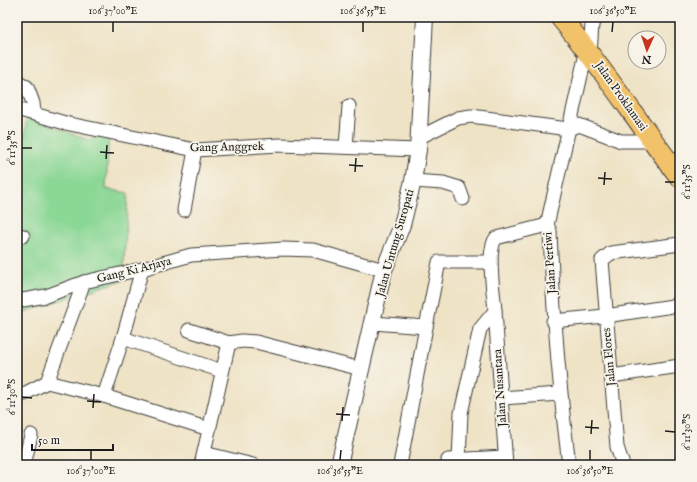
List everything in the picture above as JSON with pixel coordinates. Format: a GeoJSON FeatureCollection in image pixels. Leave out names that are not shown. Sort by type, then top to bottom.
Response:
{"type":"FeatureCollection","features":[{"type":"Feature","properties":{"kind":"main road","name":"Jalan Proklamasi"},"geometry":{"type":"LineString","coordinates":[[560,17],[588,51],[652,141],[680,176]]}},
{"type":"Feature","properties":{"kind":"street","name":"Jalan Untung Suropati"},"geometry":{"type":"LineString","coordinates":[[339,465],[384,270],[402,226],[412,181],[418,144],[425,17]]}},
{"type":"Feature","properties":{"kind":"street"},"geometry":{"type":"LineString","coordinates":[[547,225],[568,129],[588,51],[592,24],[597,17]]}},
{"type":"Feature","properties":{"kind":"street"},"geometry":{"type":"LineString","coordinates":[[17,81],[27,87],[34,103],[34,114]]}},
{"type":"Feature","properties":{"kind":"street"},"geometry":{"type":"LineString","coordinates":[[346,147],[349,106]]}},
{"type":"Feature","properties":{"kind":"street","name":"Gang Anggrek"},"geometry":{"type":"LineString","coordinates":[[17,109],[65,123],[195,150],[280,145],[346,147],[418,144]]}},
{"type":"Feature","properties":{"kind":"street"},"geometry":{"type":"LineString","coordinates":[[418,144],[458,118],[471,116],[568,129],[579,125],[621,141],[652,141]]}},
{"type":"Feature","properties":{"kind":"street"},"geometry":{"type":"LineString","coordinates":[[184,210],[195,150]]}},
{"type":"Feature","properties":{"kind":"street"},"geometry":{"type":"LineString","coordinates":[[412,181],[443,183],[459,188],[463,199]]}},
{"type":"Feature","properties":{"kind":"street","name":"Jalan Pertiwi"},"geometry":{"type":"LineString","coordinates":[[495,311],[491,262],[493,242],[496,238],[547,225],[550,230],[553,321],[569,465]]}},
{"type":"Feature","properties":{"kind":"street","name":"Jalan Flores"},"geometry":{"type":"LineString","coordinates":[[623,465],[617,447],[605,316],[602,265],[604,256],[610,253],[680,244]]}},
{"type":"Feature","properties":{"kind":"street","name":"Gang Ki Arjaya"},"geometry":{"type":"LineString","coordinates":[[47,382],[84,282],[142,270],[190,255],[283,249],[313,250],[384,270]]}},
{"type":"Feature","properties":{"kind":"street"},"geometry":{"type":"LineString","coordinates":[[400,465],[439,262],[491,262]]}},
{"type":"Feature","properties":{"kind":"street"},"geometry":{"type":"LineString","coordinates":[[104,396],[123,338],[142,270]]}},
{"type":"Feature","properties":{"kind":"street"},"geometry":{"type":"LineString","coordinates":[[17,301],[46,296],[84,282]]}},
{"type":"Feature","properties":{"kind":"street"},"geometry":{"type":"LineString","coordinates":[[553,321],[605,316],[680,305]]}},
{"type":"Feature","properties":{"kind":"street"},"geometry":{"type":"LineString","coordinates":[[495,311],[480,329],[461,413],[454,461],[506,461]]}},
{"type":"Feature","properties":{"kind":"street","name":"Jalan Nusantara"},"geometry":{"type":"LineString","coordinates":[[495,311],[506,461]]}},
{"type":"Feature","properties":{"kind":"street"},"geometry":{"type":"LineString","coordinates":[[373,323],[426,327]]}},
{"type":"Feature","properties":{"kind":"street"},"geometry":{"type":"LineString","coordinates":[[189,330],[229,343],[242,341],[256,342],[361,369]]}},
{"type":"Feature","properties":{"kind":"street"},"geometry":{"type":"LineString","coordinates":[[123,338],[222,371]]}},
{"type":"Feature","properties":{"kind":"street"},"geometry":{"type":"LineString","coordinates":[[229,343],[202,459],[253,465]]}},
{"type":"Feature","properties":{"kind":"street"},"geometry":{"type":"LineString","coordinates":[[611,376],[680,366]]}},
{"type":"Feature","properties":{"kind":"street"},"geometry":{"type":"LineString","coordinates":[[17,395],[24,394],[47,382],[104,396],[209,429]]}},
{"type":"Feature","properties":{"kind":"street"},"geometry":{"type":"LineString","coordinates":[[501,398],[560,394]]}},
{"type":"Feature","properties":{"kind":"street"},"geometry":{"type":"LineString","coordinates":[[24,465],[31,435]]}},
{"type":"Feature","properties":{"kind":"green space"},"geometry":{"type":"Polygon","coordinates":[[[27,117],[89,140],[109,132],[106,189],[128,193],[123,280],[22,313],[17,301],[17,194],[27,117]]]}}]}
